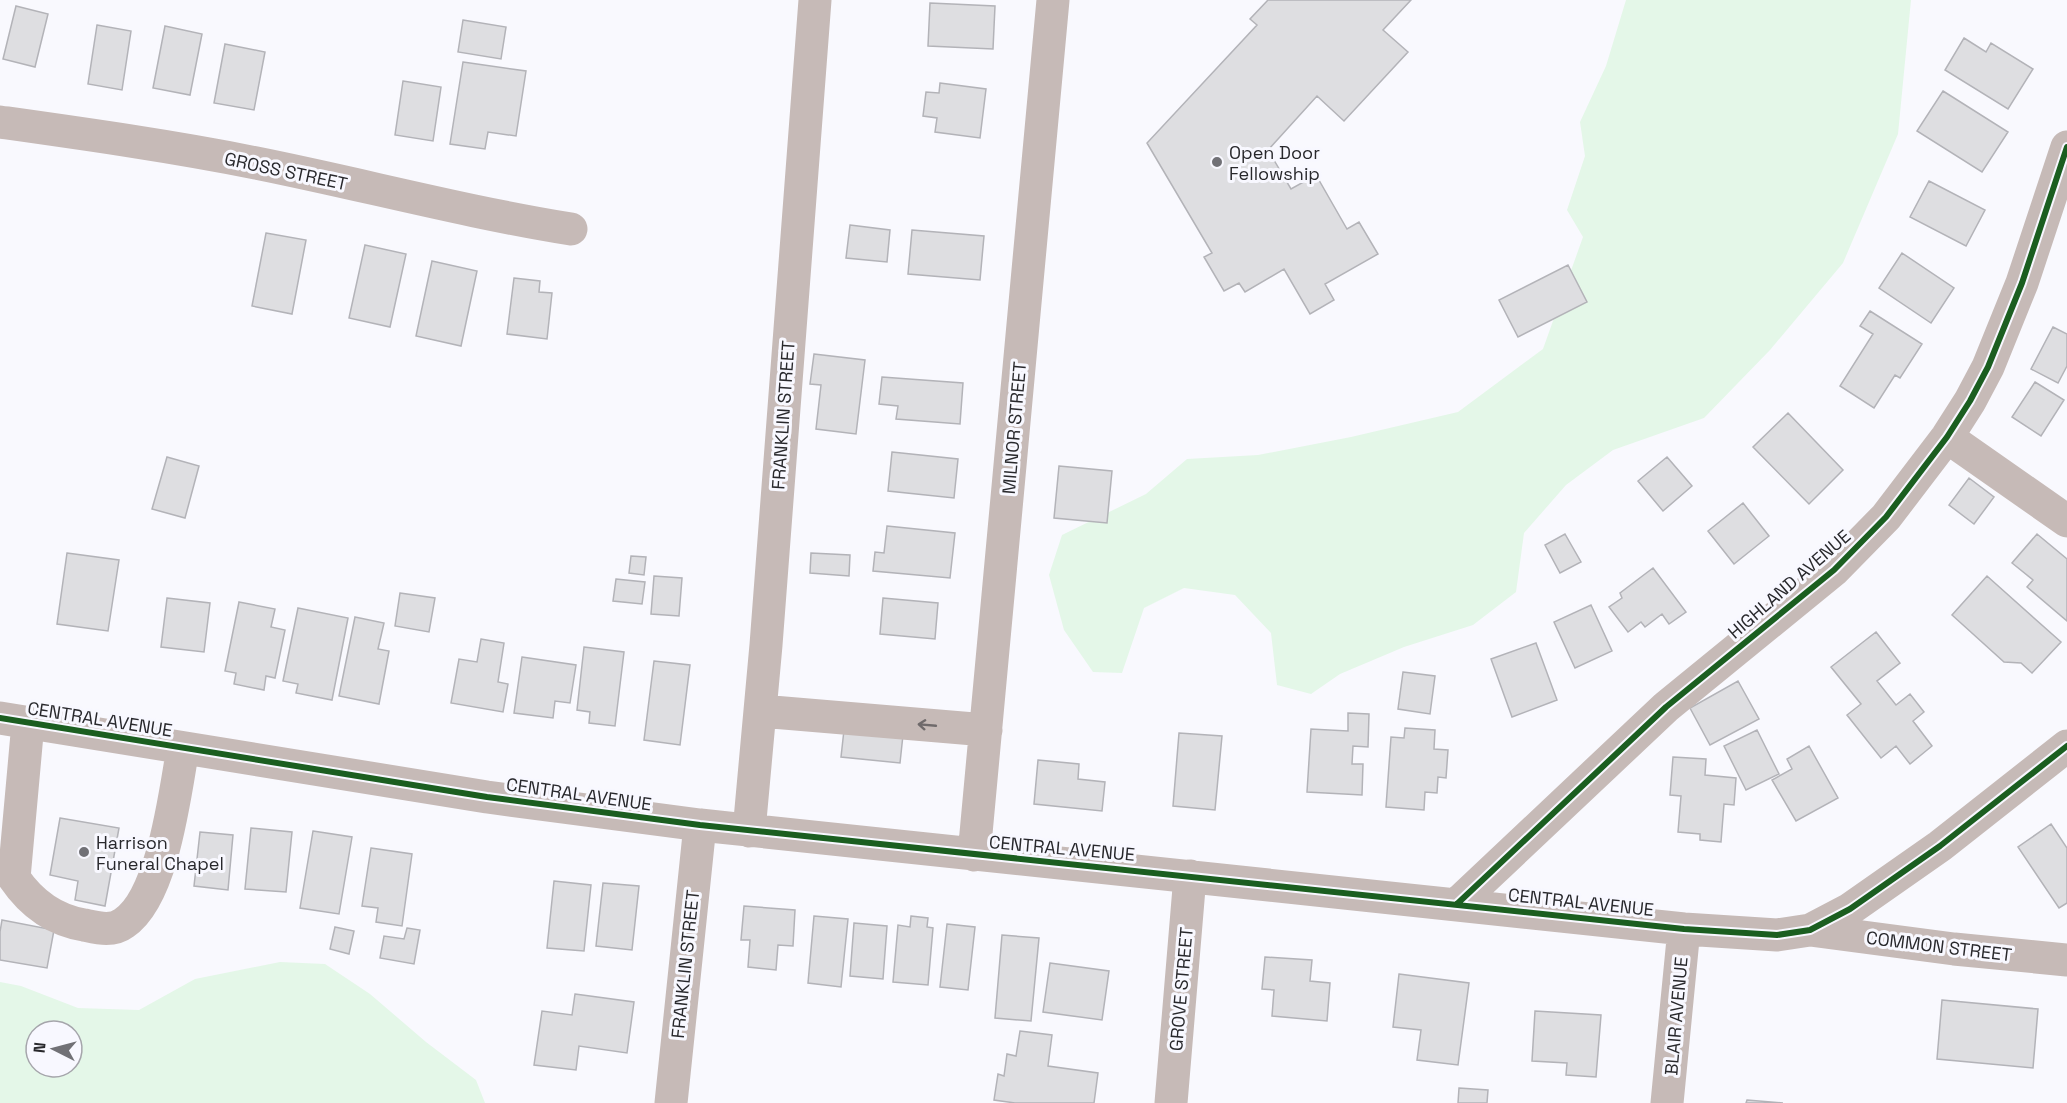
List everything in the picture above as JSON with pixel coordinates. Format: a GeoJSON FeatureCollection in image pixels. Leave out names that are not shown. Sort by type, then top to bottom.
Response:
{"type":"FeatureCollection","features":[{"type":"Feature","properties":{"kind":"street","name":"FRANKLIN STREET"},"geometry":{"type":"LineString","coordinates":[[749,831],[815,0]]}},
{"type":"Feature","properties":{"kind":"street","name":"MILNOR STREET"},"geometry":{"type":"LineString","coordinates":[[974,855],[1053,0]]}},
{"type":"Feature","properties":{"kind":"street","name":"GROSS STREET"},"geometry":{"type":"LineString","coordinates":[[0,122],[254,163],[504,218],[571,229]]}},
{"type":"Feature","properties":{"kind":"street","name":"HIGHLAND AVENUE"},"geometry":{"type":"LineString","coordinates":[[1456,904],[1666,707],[1834,570],[1886,517],[1947,437],[1984,375],[2006,327],[2067,147]]}},
{"type":"Feature","properties":{"kind":"street"},"geometry":{"type":"LineString","coordinates":[[1947,437],[2067,521]]}},
{"type":"Feature","properties":{"kind":"street"},"geometry":{"type":"LineString","coordinates":[[760,711],[986,730]]}},
{"type":"Feature","properties":{"kind":"street"},"geometry":{"type":"LineString","coordinates":[[14,721],[14,878],[24,893],[44,910],[74,923],[107,929],[123,924],[141,907],[162,858],[183,748]]}},
{"type":"Feature","properties":{"kind":"street","name":"CENTRAL AVENUE"},"geometry":{"type":"LineString","coordinates":[[14,721],[487,796],[749,831],[1684,929],[1777,935],[1810,930],[1850,909],[1940,846],[2067,746]]}},
{"type":"Feature","properties":{"kind":"street","name":"FRANKLIN STREET"},"geometry":{"type":"LineString","coordinates":[[671,1103],[700,825]]}},
{"type":"Feature","properties":{"kind":"street","name":"GROVE STREET"},"geometry":{"type":"LineString","coordinates":[[1171,1103],[1190,876]]}},
{"type":"Feature","properties":{"kind":"street","name":"BLAIR AVENUE"},"geometry":{"type":"LineString","coordinates":[[1667,1103],[1684,929]]}},
{"type":"Feature","properties":{"kind":"street","name":"COMMON STREET"},"geometry":{"type":"LineString","coordinates":[[1810,930],[1954,949],[2067,960]]}},
{"type":"Feature","properties":{"kind":"green space"},"geometry":{"type":"Polygon","coordinates":[[[1626,0],[1911,0],[1898,134],[1843,263],[1770,350],[1704,418],[1613,450],[1566,485],[1524,533],[1516,592],[1473,625],[1404,647],[1340,674],[1311,694],[1277,685],[1271,633],[1235,595],[1184,588],[1144,608],[1122,673],[1093,672],[1064,630],[1049,575],[1062,535],[1146,494],[1187,459],[1258,455],[1351,437],[1458,412],[1543,349],[1583,237],[1567,210],[1585,156],[1580,122],[1606,66],[1626,0]]]}},
{"type":"Feature","properties":{"kind":"green space"},"geometry":{"type":"Polygon","coordinates":[[[280,962],[325,964],[370,994],[426,1042],[476,1080],[485,1103],[0,1103],[0,982],[21,986],[78,1008],[139,1010],[195,979],[280,962]]]}},
{"type":"Feature","properties":{"kind":"building","name":"Open Door Fellowship"},"geometry":{"type":"Polygon","coordinates":[[[1268,0],[1411,0],[1383,30],[1408,52],[1344,121],[1317,96],[1268,150],[1291,189],[1316,175],[1347,229],[1359,222],[1378,254],[1325,284],[1334,300],[1310,314],[1284,269],[1245,292],[1239,283],[1224,291],[1204,257],[1212,253],[1147,143],[1257,25],[1250,19],[1268,0]]]}},
{"type":"Feature","properties":{"kind":"building"},"geometry":{"type":"Polygon","coordinates":[[[930,3],[995,6],[993,49],[928,46],[930,3]]]}},
{"type":"Feature","properties":{"kind":"building"},"geometry":{"type":"Polygon","coordinates":[[[16,6],[48,14],[35,67],[3,59],[16,6]]]}},
{"type":"Feature","properties":{"kind":"building"},"geometry":{"type":"Polygon","coordinates":[[[463,20],[506,27],[501,59],[458,52],[463,20]]]}},
{"type":"Feature","properties":{"kind":"building"},"geometry":{"type":"Polygon","coordinates":[[[97,25],[131,31],[122,90],[88,84],[97,25]]]}},
{"type":"Feature","properties":{"kind":"building"},"geometry":{"type":"Polygon","coordinates":[[[165,26],[202,34],[190,95],[153,88],[165,26]]]}},
{"type":"Feature","properties":{"kind":"building"},"geometry":{"type":"Polygon","coordinates":[[[1964,38],[1986,52],[1991,43],[2033,69],[2008,109],[1945,70],[1964,38]]]}},
{"type":"Feature","properties":{"kind":"building"},"geometry":{"type":"Polygon","coordinates":[[[225,44],[265,52],[254,110],[214,103],[225,44]]]}},
{"type":"Feature","properties":{"kind":"building"},"geometry":{"type":"Polygon","coordinates":[[[463,62],[526,71],[516,136],[488,132],[485,149],[450,144],[463,62]]]}},
{"type":"Feature","properties":{"kind":"building"},"geometry":{"type":"Polygon","coordinates":[[[403,81],[441,87],[433,141],[395,135],[403,81]]]}},
{"type":"Feature","properties":{"kind":"building"},"geometry":{"type":"Polygon","coordinates":[[[940,83],[986,89],[980,138],[935,132],[937,118],[923,116],[926,92],[939,93],[940,83]]]}},
{"type":"Feature","properties":{"kind":"building"},"geometry":{"type":"Polygon","coordinates":[[[1943,91],[2008,132],[1982,172],[1917,131],[1943,91]]]}},
{"type":"Feature","properties":{"kind":"building"},"geometry":{"type":"Polygon","coordinates":[[[1929,181],[1985,210],[1966,246],[1910,217],[1929,181]]]}},
{"type":"Feature","properties":{"kind":"building"},"geometry":{"type":"Polygon","coordinates":[[[850,225],[890,230],[887,262],[846,258],[850,225]]]}},
{"type":"Feature","properties":{"kind":"building"},"geometry":{"type":"Polygon","coordinates":[[[912,230],[984,236],[980,280],[908,274],[912,230]]]}},
{"type":"Feature","properties":{"kind":"building"},"geometry":{"type":"Polygon","coordinates":[[[266,233],[306,240],[292,314],[252,306],[266,233]]]}},
{"type":"Feature","properties":{"kind":"building"},"geometry":{"type":"Polygon","coordinates":[[[365,245],[406,254],[390,327],[349,318],[365,245]]]}},
{"type":"Feature","properties":{"kind":"building"},"geometry":{"type":"Polygon","coordinates":[[[1902,253],[1954,288],[1931,323],[1879,288],[1902,253]]]}},
{"type":"Feature","properties":{"kind":"building"},"geometry":{"type":"Polygon","coordinates":[[[432,261],[477,271],[461,346],[416,336],[432,261]]]}},
{"type":"Feature","properties":{"kind":"building"},"geometry":{"type":"Polygon","coordinates":[[[1568,265],[1587,302],[1518,337],[1499,300],[1568,265]]]}},
{"type":"Feature","properties":{"kind":"building"},"geometry":{"type":"Polygon","coordinates":[[[514,278],[540,281],[539,292],[552,293],[547,339],[507,334],[514,278]]]}},
{"type":"Feature","properties":{"kind":"building"},"geometry":{"type":"Polygon","coordinates":[[[1870,311],[1922,344],[1900,378],[1895,375],[1874,408],[1840,386],[1873,334],[1860,326],[1870,311]]]}},
{"type":"Feature","properties":{"kind":"building"},"geometry":{"type":"Polygon","coordinates":[[[2053,327],[2067,334],[2067,366],[2058,383],[2031,369],[2053,327]]]}},
{"type":"Feature","properties":{"kind":"building"},"geometry":{"type":"Polygon","coordinates":[[[814,354],[865,360],[856,434],[816,429],[821,385],[810,384],[814,354]]]}},
{"type":"Feature","properties":{"kind":"building"},"geometry":{"type":"Polygon","coordinates":[[[882,377],[963,383],[960,424],[896,419],[898,406],[879,404],[882,377]]]}},
{"type":"Feature","properties":{"kind":"building"},"geometry":{"type":"Polygon","coordinates":[[[2035,382],[2064,400],[2041,436],[2012,417],[2035,382]]]}},
{"type":"Feature","properties":{"kind":"building"},"geometry":{"type":"Polygon","coordinates":[[[1788,413],[1843,470],[1809,504],[1753,447],[1788,413]]]}},
{"type":"Feature","properties":{"kind":"building"},"geometry":{"type":"Polygon","coordinates":[[[892,452],[958,459],[954,498],[888,491],[892,452]]]}},
{"type":"Feature","properties":{"kind":"building"},"geometry":{"type":"Polygon","coordinates":[[[167,457],[199,466],[185,518],[152,509],[167,457]]]}},
{"type":"Feature","properties":{"kind":"building"},"geometry":{"type":"Polygon","coordinates":[[[1667,457],[1692,486],[1663,511],[1638,481],[1667,457]]]}},
{"type":"Feature","properties":{"kind":"building"},"geometry":{"type":"Polygon","coordinates":[[[1059,466],[1112,471],[1107,523],[1054,518],[1059,466]]]}},
{"type":"Feature","properties":{"kind":"building"},"geometry":{"type":"Polygon","coordinates":[[[1969,478],[1994,497],[1974,524],[1949,505],[1969,478]]]}},
{"type":"Feature","properties":{"kind":"building"},"geometry":{"type":"Polygon","coordinates":[[[1743,503],[1769,536],[1734,564],[1708,531],[1743,503]]]}},
{"type":"Feature","properties":{"kind":"building"},"geometry":{"type":"Polygon","coordinates":[[[887,526],[955,533],[950,578],[873,571],[875,552],[884,553],[887,526]]]}},
{"type":"Feature","properties":{"kind":"building"},"geometry":{"type":"Polygon","coordinates":[[[1565,534],[1581,562],[1560,573],[1545,545],[1565,534]]]}},
{"type":"Feature","properties":{"kind":"building"},"geometry":{"type":"Polygon","coordinates":[[[2037,534],[2067,559],[2067,621],[2027,587],[2033,580],[2012,563],[2037,534]]]}},
{"type":"Feature","properties":{"kind":"building"},"geometry":{"type":"Polygon","coordinates":[[[67,553],[119,560],[108,631],[57,624],[67,553]]]}},
{"type":"Feature","properties":{"kind":"building"},"geometry":{"type":"Polygon","coordinates":[[[811,553],[850,555],[849,576],[810,573],[811,553]]]}},
{"type":"Feature","properties":{"kind":"building"},"geometry":{"type":"Polygon","coordinates":[[[631,556],[646,557],[644,575],[629,573],[631,556]]]}},
{"type":"Feature","properties":{"kind":"building"},"geometry":{"type":"Polygon","coordinates":[[[1653,568],[1686,612],[1669,624],[1662,614],[1645,627],[1641,622],[1628,632],[1609,607],[1622,598],[1620,593],[1653,568]]]}},
{"type":"Feature","properties":{"kind":"building"},"geometry":{"type":"Polygon","coordinates":[[[654,576],[682,578],[679,616],[651,614],[654,576]]]}},
{"type":"Feature","properties":{"kind":"building"},"geometry":{"type":"Polygon","coordinates":[[[1987,576],[2061,642],[2032,673],[2021,663],[2004,662],[1952,615],[1987,576]]]}},
{"type":"Feature","properties":{"kind":"building"},"geometry":{"type":"Polygon","coordinates":[[[616,579],[645,582],[642,604],[613,601],[616,579]]]}},
{"type":"Feature","properties":{"kind":"building"},"geometry":{"type":"Polygon","coordinates":[[[400,593],[435,598],[429,632],[395,626],[400,593]]]}},
{"type":"Feature","properties":{"kind":"building"},"geometry":{"type":"Polygon","coordinates":[[[167,598],[210,603],[204,652],[161,647],[167,598]]]}},
{"type":"Feature","properties":{"kind":"building"},"geometry":{"type":"Polygon","coordinates":[[[883,598],[938,603],[935,639],[880,634],[883,598]]]}},
{"type":"Feature","properties":{"kind":"building"},"geometry":{"type":"Polygon","coordinates":[[[239,602],[275,609],[271,627],[285,630],[275,678],[266,676],[264,690],[234,684],[236,673],[225,671],[239,602]]]}},
{"type":"Feature","properties":{"kind":"building"},"geometry":{"type":"Polygon","coordinates":[[[1591,605],[1612,651],[1575,668],[1554,622],[1591,605]]]}},
{"type":"Feature","properties":{"kind":"building"},"geometry":{"type":"Polygon","coordinates":[[[298,608],[348,618],[332,700],[296,693],[298,684],[283,681],[298,608]]]}},
{"type":"Feature","properties":{"kind":"building"},"geometry":{"type":"Polygon","coordinates":[[[355,617],[384,623],[378,649],[389,651],[379,704],[339,696],[355,617]]]}},
{"type":"Feature","properties":{"kind":"building"},"geometry":{"type":"Polygon","coordinates":[[[1876,632],[1900,663],[1877,681],[1896,705],[1910,694],[1924,712],[1913,721],[1932,746],[1910,764],[1896,746],[1881,758],[1847,715],[1861,704],[1831,667],[1876,632]]]}},
{"type":"Feature","properties":{"kind":"building"},"geometry":{"type":"Polygon","coordinates":[[[481,639],[504,643],[498,682],[508,684],[503,712],[451,703],[459,659],[477,662],[481,639]]]}},
{"type":"Feature","properties":{"kind":"building"},"geometry":{"type":"Polygon","coordinates":[[[1536,643],[1557,700],[1512,717],[1491,659],[1536,643]]]}},
{"type":"Feature","properties":{"kind":"building"},"geometry":{"type":"Polygon","coordinates":[[[584,647],[624,652],[615,726],[589,723],[590,712],[577,710],[584,647]]]}},
{"type":"Feature","properties":{"kind":"building"},"geometry":{"type":"Polygon","coordinates":[[[522,657],[576,665],[570,703],[555,701],[553,718],[514,713],[522,657]]]}},
{"type":"Feature","properties":{"kind":"building"},"geometry":{"type":"Polygon","coordinates":[[[654,661],[690,665],[680,745],[644,740],[654,661]]]}},
{"type":"Feature","properties":{"kind":"building"},"geometry":{"type":"Polygon","coordinates":[[[1403,672],[1435,676],[1430,714],[1398,709],[1403,672]]]}},
{"type":"Feature","properties":{"kind":"building"},"geometry":{"type":"Polygon","coordinates":[[[1738,681],[1759,719],[1710,745],[1690,708],[1738,681]]]}},
{"type":"Feature","properties":{"kind":"building"},"geometry":{"type":"Polygon","coordinates":[[[1348,713],[1369,714],[1368,747],[1353,746],[1352,764],[1363,764],[1362,795],[1307,792],[1311,729],[1348,731],[1348,713]]]}},
{"type":"Feature","properties":{"kind":"building"},"geometry":{"type":"Polygon","coordinates":[[[1405,728],[1435,730],[1434,749],[1448,750],[1446,778],[1438,777],[1437,793],[1425,792],[1424,810],[1386,807],[1391,737],[1404,738],[1405,728]]]}},
{"type":"Feature","properties":{"kind":"building"},"geometry":{"type":"Polygon","coordinates":[[[844,730],[903,735],[900,763],[841,757],[844,730]]]}},
{"type":"Feature","properties":{"kind":"building"},"geometry":{"type":"Polygon","coordinates":[[[1757,730],[1779,774],[1746,790],[1724,746],[1757,730]]]}},
{"type":"Feature","properties":{"kind":"building"},"geometry":{"type":"Polygon","coordinates":[[[1179,733],[1222,736],[1215,810],[1173,806],[1179,733]]]}},
{"type":"Feature","properties":{"kind":"building"},"geometry":{"type":"Polygon","coordinates":[[[1809,746],[1838,798],[1796,821],[1772,780],[1792,769],[1787,759],[1809,746]]]}},
{"type":"Feature","properties":{"kind":"building"},"geometry":{"type":"Polygon","coordinates":[[[1673,757],[1706,759],[1705,775],[1736,778],[1734,805],[1724,804],[1721,842],[1700,840],[1700,834],[1678,832],[1681,796],[1670,795],[1673,757]]]}},
{"type":"Feature","properties":{"kind":"building"},"geometry":{"type":"Polygon","coordinates":[[[1038,760],[1079,764],[1078,779],[1105,782],[1102,811],[1034,804],[1038,760]]]}},
{"type":"Feature","properties":{"kind":"building","name":"Harrison Funeral Chapel"},"geometry":{"type":"Polygon","coordinates":[[[60,818],[119,828],[105,906],[75,900],[78,881],[50,875],[60,818]]]}},
{"type":"Feature","properties":{"kind":"building"},"geometry":{"type":"Polygon","coordinates":[[[2051,824],[2067,848],[2067,903],[2059,908],[2018,847],[2051,824]]]}},
{"type":"Feature","properties":{"kind":"building"},"geometry":{"type":"Polygon","coordinates":[[[251,828],[292,832],[286,892],[245,889],[251,828]]]}},
{"type":"Feature","properties":{"kind":"building"},"geometry":{"type":"Polygon","coordinates":[[[313,831],[352,837],[339,914],[300,908],[313,831]]]}},
{"type":"Feature","properties":{"kind":"building"},"geometry":{"type":"Polygon","coordinates":[[[200,832],[233,835],[228,890],[194,886],[200,832]]]}},
{"type":"Feature","properties":{"kind":"building"},"geometry":{"type":"Polygon","coordinates":[[[371,848],[412,854],[402,926],[376,922],[378,908],[362,906],[371,848]]]}},
{"type":"Feature","properties":{"kind":"building"},"geometry":{"type":"Polygon","coordinates":[[[554,881],[591,885],[584,951],[547,948],[554,881]]]}},
{"type":"Feature","properties":{"kind":"building"},"geometry":{"type":"Polygon","coordinates":[[[603,883],[639,886],[632,950],[596,946],[603,883]]]}},
{"type":"Feature","properties":{"kind":"building"},"geometry":{"type":"Polygon","coordinates":[[[744,906],[795,910],[793,946],[778,945],[776,970],[748,967],[750,940],[741,940],[744,906]]]}},
{"type":"Feature","properties":{"kind":"building"},"geometry":{"type":"Polygon","coordinates":[[[814,916],[848,919],[841,987],[808,983],[814,916]]]}},
{"type":"Feature","properties":{"kind":"building"},"geometry":{"type":"Polygon","coordinates":[[[911,916],[928,918],[927,927],[933,928],[928,985],[893,982],[898,925],[910,927],[911,916]]]}},
{"type":"Feature","properties":{"kind":"building"},"geometry":{"type":"Polygon","coordinates":[[[2,920],[54,930],[47,968],[0,960],[2,920]]]}},
{"type":"Feature","properties":{"kind":"building"},"geometry":{"type":"Polygon","coordinates":[[[854,923],[887,926],[883,979],[850,976],[854,923]]]}},
{"type":"Feature","properties":{"kind":"building"},"geometry":{"type":"Polygon","coordinates":[[[947,924],[975,927],[968,990],[940,987],[947,924]]]}},
{"type":"Feature","properties":{"kind":"building"},"geometry":{"type":"Polygon","coordinates":[[[335,927],[354,931],[349,954],[330,949],[335,927]]]}},
{"type":"Feature","properties":{"kind":"building"},"geometry":{"type":"Polygon","coordinates":[[[407,928],[420,930],[414,964],[380,958],[384,936],[404,939],[407,928]]]}},
{"type":"Feature","properties":{"kind":"building"},"geometry":{"type":"Polygon","coordinates":[[[1002,935],[1039,938],[1031,1021],[995,1018],[1002,935]]]}},
{"type":"Feature","properties":{"kind":"building"},"geometry":{"type":"Polygon","coordinates":[[[1265,957],[1312,960],[1310,981],[1330,983],[1327,1021],[1272,1016],[1274,990],[1262,989],[1265,957]]]}},
{"type":"Feature","properties":{"kind":"building"},"geometry":{"type":"Polygon","coordinates":[[[1050,963],[1109,971],[1102,1020],[1043,1012],[1050,963]]]}},
{"type":"Feature","properties":{"kind":"building"},"geometry":{"type":"Polygon","coordinates":[[[1399,974],[1469,983],[1458,1065],[1417,1060],[1421,1030],[1393,1027],[1399,974]]]}},
{"type":"Feature","properties":{"kind":"building"},"geometry":{"type":"Polygon","coordinates":[[[575,994],[634,1002],[627,1053],[579,1046],[576,1070],[534,1065],[542,1011],[572,1015],[575,994]]]}},
{"type":"Feature","properties":{"kind":"building"},"geometry":{"type":"Polygon","coordinates":[[[1942,1000],[2038,1009],[2033,1068],[1937,1059],[1942,1000]]]}},
{"type":"Feature","properties":{"kind":"building"},"geometry":{"type":"Polygon","coordinates":[[[1535,1011],[1601,1015],[1596,1077],[1566,1075],[1567,1063],[1532,1061],[1535,1011]]]}},
{"type":"Feature","properties":{"kind":"building"},"geometry":{"type":"Polygon","coordinates":[[[1020,1031],[1052,1035],[1048,1066],[1098,1073],[1094,1103],[1015,1103],[994,1100],[998,1074],[1004,1076],[1007,1054],[1016,1056],[1020,1031]]]}},
{"type":"Feature","properties":{"kind":"building"},"geometry":{"type":"Polygon","coordinates":[[[1459,1088],[1488,1090],[1487,1103],[1458,1103],[1459,1088]]]}},
{"type":"Feature","properties":{"kind":"building"},"geometry":{"type":"Polygon","coordinates":[[[1747,1100],[1783,1103],[1746,1103],[1747,1100]]]}},
{"type":"Feature","properties":{"kind":"cycle path"},"geometry":{"type":"LineString","coordinates":[[1457,904],[1666,707],[1834,570],[1886,517],[1947,437],[1988,367],[2022,283],[2067,147]]}},
{"type":"Feature","properties":{"kind":"cycle path"},"geometry":{"type":"LineString","coordinates":[[0,718],[487,797],[700,825],[1684,929],[1777,935],[1810,930],[1850,909],[1940,846],[2067,746]]}},
{"type":"Feature","properties":{"kind":"place","name":"Open Door Fellowship"},"geometry":{"type":"Point","coordinates":[1217,162]}},
{"type":"Feature","properties":{"kind":"place","name":"Harrison Funeral Chapel"},"geometry":{"type":"Point","coordinates":[84,852]}}]}
